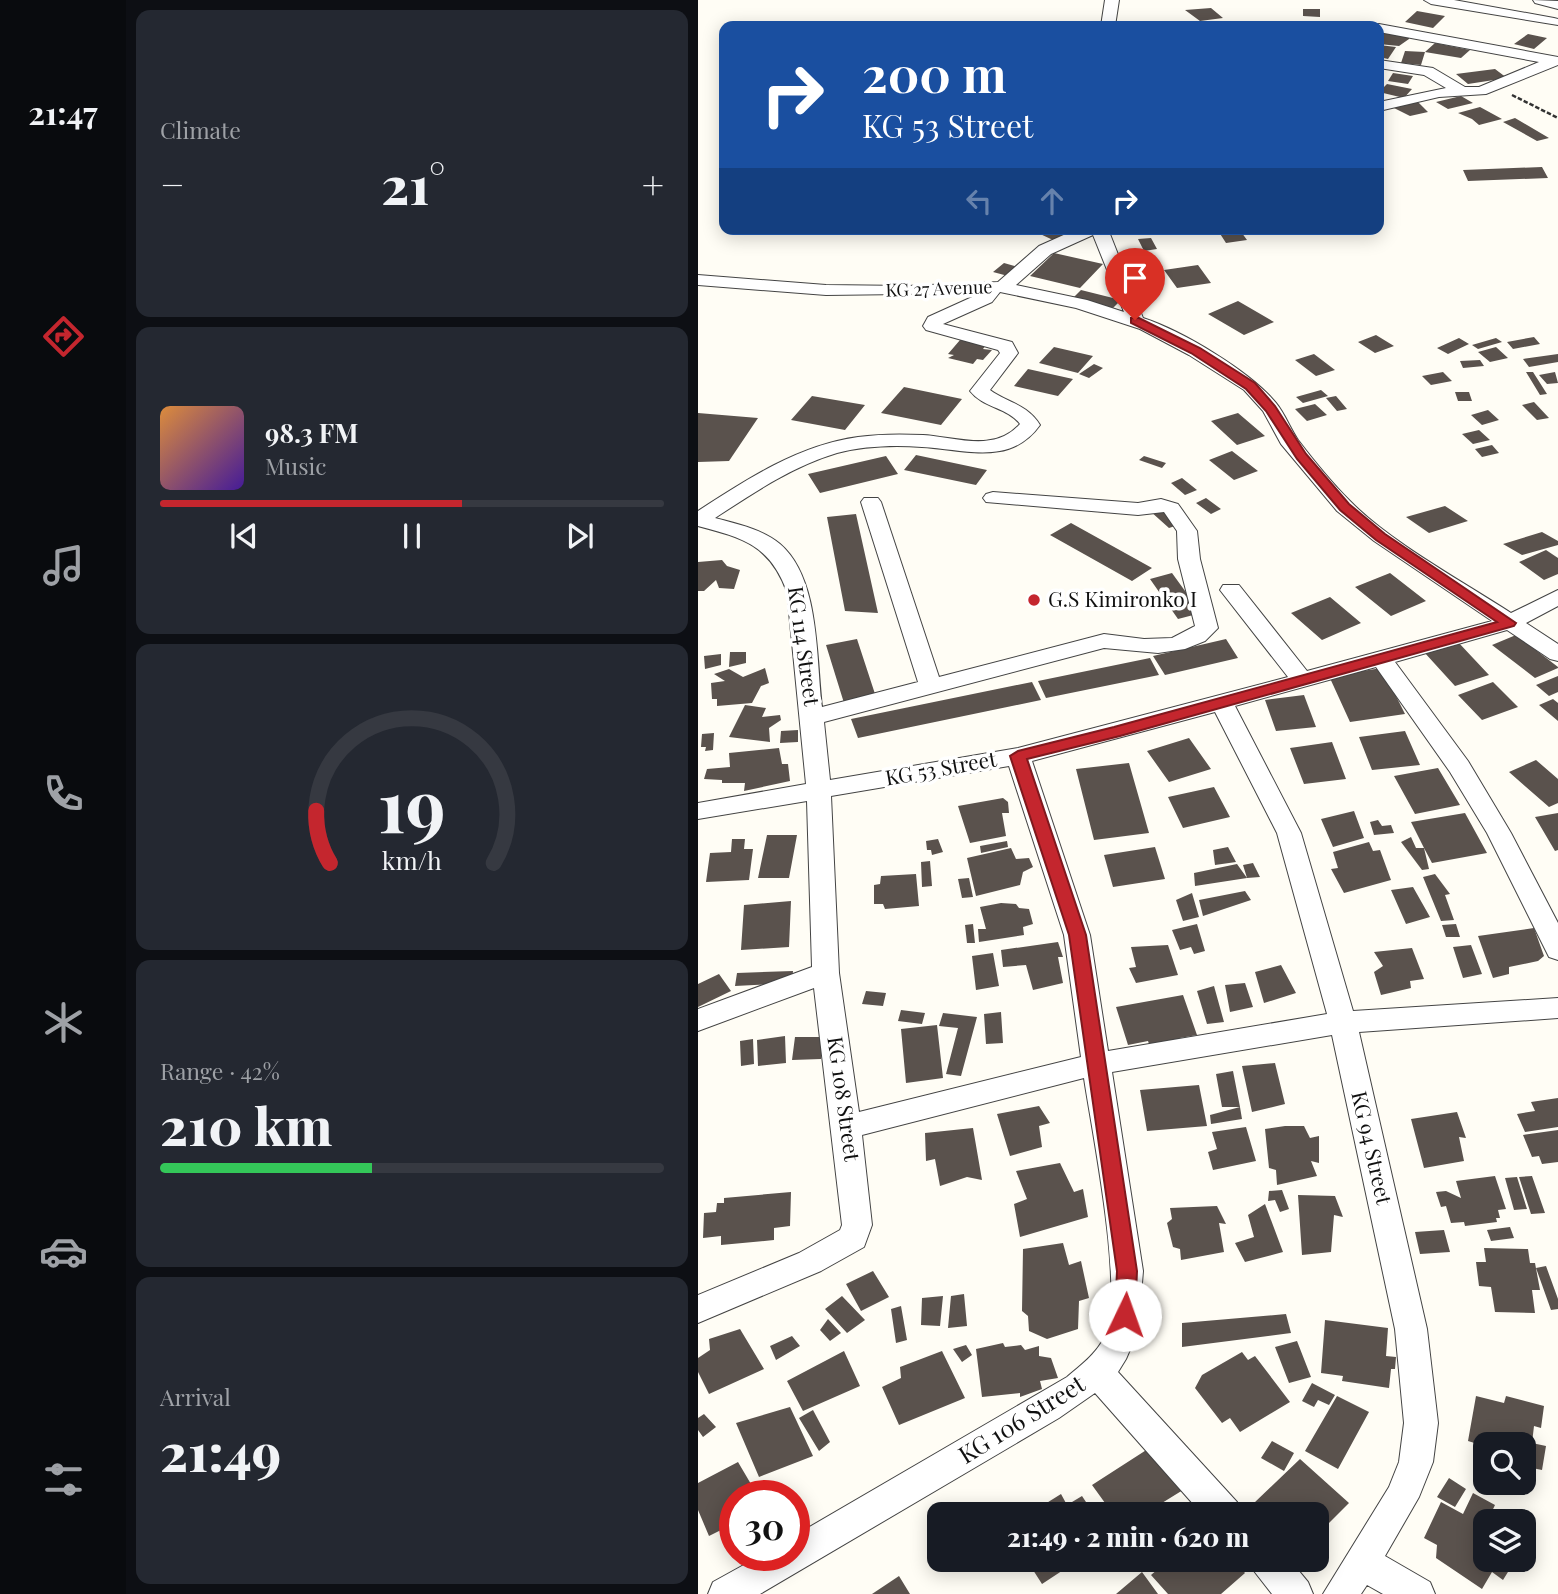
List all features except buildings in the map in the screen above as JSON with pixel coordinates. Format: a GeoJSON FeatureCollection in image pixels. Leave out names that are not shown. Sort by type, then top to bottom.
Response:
{"type":"FeatureCollection","features":[{"type":"Feature","properties":{"kind":"street"},"geometry":{"type":"LineString","coordinates":[[1109,21],[1112,0]]}},
{"type":"Feature","properties":{"kind":"street"},"geometry":{"type":"LineString","coordinates":[[1431,0],[1554,22]]}},
{"type":"Feature","properties":{"kind":"street"},"geometry":{"type":"LineString","coordinates":[[1540,0],[1558,5]]}},
{"type":"Feature","properties":{"kind":"street"},"geometry":{"type":"LineString","coordinates":[[1384,29],[1555,61]]}},
{"type":"Feature","properties":{"kind":"street"},"geometry":{"type":"LineString","coordinates":[[1384,105],[1439,93],[1465,93],[1497,86],[1555,61]]}},
{"type":"Feature","properties":{"kind":"street"},"geometry":{"type":"LineString","coordinates":[[1384,65],[1428,71],[1465,93]]}},
{"type":"Feature","properties":{"kind":"street"},"geometry":{"type":"LineString","coordinates":[[699,520],[771,473],[837,446],[879,441],[923,441],[991,448],[1012,442],[1030,425],[1026,417],[979,391],[1009,353],[1006,346],[932,326],[934,321],[986,298],[1046,250],[1078,235]]}},
{"type":"Feature","properties":{"kind":"street"},"geometry":{"type":"LineString","coordinates":[[1101,235],[1127,294],[1135,320]]}},
{"type":"Feature","properties":{"kind":"street","name":"KG 27 Avenue"},"geometry":{"type":"LineString","coordinates":[[698,280],[853,290],[907,291],[999,287],[1081,304],[1135,320],[1196,351],[1251,386],[1271,409],[1288,440],[1344,507],[1381,537],[1558,654]]}},
{"type":"Feature","properties":{"kind":"street"},"geometry":{"type":"LineString","coordinates":[[813,717],[1104,640],[1141,647],[1162,646],[1200,636],[1207,628],[1189,559],[1187,531],[1172,508],[1161,505],[1138,509],[993,498]]}},
{"type":"Feature","properties":{"kind":"street"},"geometry":{"type":"LineString","coordinates":[[871,502],[931,687]]}},
{"type":"Feature","properties":{"kind":"street","name":"KG 114 Street"},"geometry":{"type":"LineString","coordinates":[[699,520],[742,531],[763,541],[792,569],[798,592],[819,790]]}},
{"type":"Feature","properties":{"kind":"street"},"geometry":{"type":"LineString","coordinates":[[1231,590],[1303,681]]}},
{"type":"Feature","properties":{"kind":"street","name":"KG 53 Street"},"geometry":{"type":"LineString","coordinates":[[698,811],[1018,756],[1222,703],[1509,623],[1558,597]]}},
{"type":"Feature","properties":{"kind":"street"},"geometry":{"type":"LineString","coordinates":[[1382,659],[1459,767],[1492,822],[1558,950]]}},
{"type":"Feature","properties":{"kind":"street","name":"KG 94 Street"},"geometry":{"type":"LineString","coordinates":[[1222,703],[1290,833],[1343,1022],[1411,1329],[1421,1423],[1416,1462],[1402,1497],[1363,1563],[1341,1594]]}},
{"type":"Feature","properties":{"kind":"street","name":"KG 106 Street"},"geometry":{"type":"LineString","coordinates":[[810,1546],[935,1475],[1098,1372],[1116,1347],[1125,1315],[1127,1271],[1077,935],[1018,756]]}},
{"type":"Feature","properties":{"kind":"street","name":"KG 108 Street"},"geometry":{"type":"LineString","coordinates":[[698,1309],[810,1262],[853,1238],[857,1225],[826,973],[819,790]]}},
{"type":"Feature","properties":{"kind":"street"},"geometry":{"type":"LineString","coordinates":[[698,1020],[826,973]]}},
{"type":"Feature","properties":{"kind":"street"},"geometry":{"type":"LineString","coordinates":[[847,1127],[1096,1064],[1343,1022],[1558,1008]]}},
{"type":"Feature","properties":{"kind":"street"},"geometry":{"type":"LineString","coordinates":[[1098,1372],[1214,1502]]}},
{"type":"Feature","properties":{"kind":"street"},"geometry":{"type":"LineString","coordinates":[[1363,1563],[1417,1594]]}},
{"type":"Feature","properties":{"kind":"street","name":"KG 106 Street"},"geometry":{"type":"LineString","coordinates":[[726,1594],[766,1571]]}},
{"type":"Feature","properties":{"kind":"street"},"geometry":{"type":"LineString","coordinates":[[1277,1572],[1295,1594]]}},
{"type":"Feature","properties":{"kind":"path"},"geometry":{"type":"LineString","coordinates":[[1505,92],[1558,118]]}},
{"type":"Feature","properties":{"kind":"place","name":"G.S Kimironko I"},"geometry":{"type":"Point","coordinates":[1034,600]}},
{"type":"Feature","properties":{"kind":"route"},"geometry":{"type":"LineString","coordinates":[[1125,1315],[1127,1271],[1077,935],[1040,816],[1018,756],[1509,623],[1381,537],[1344,507],[1288,440],[1271,409],[1251,386],[1196,351],[1135,320]]}}]}
